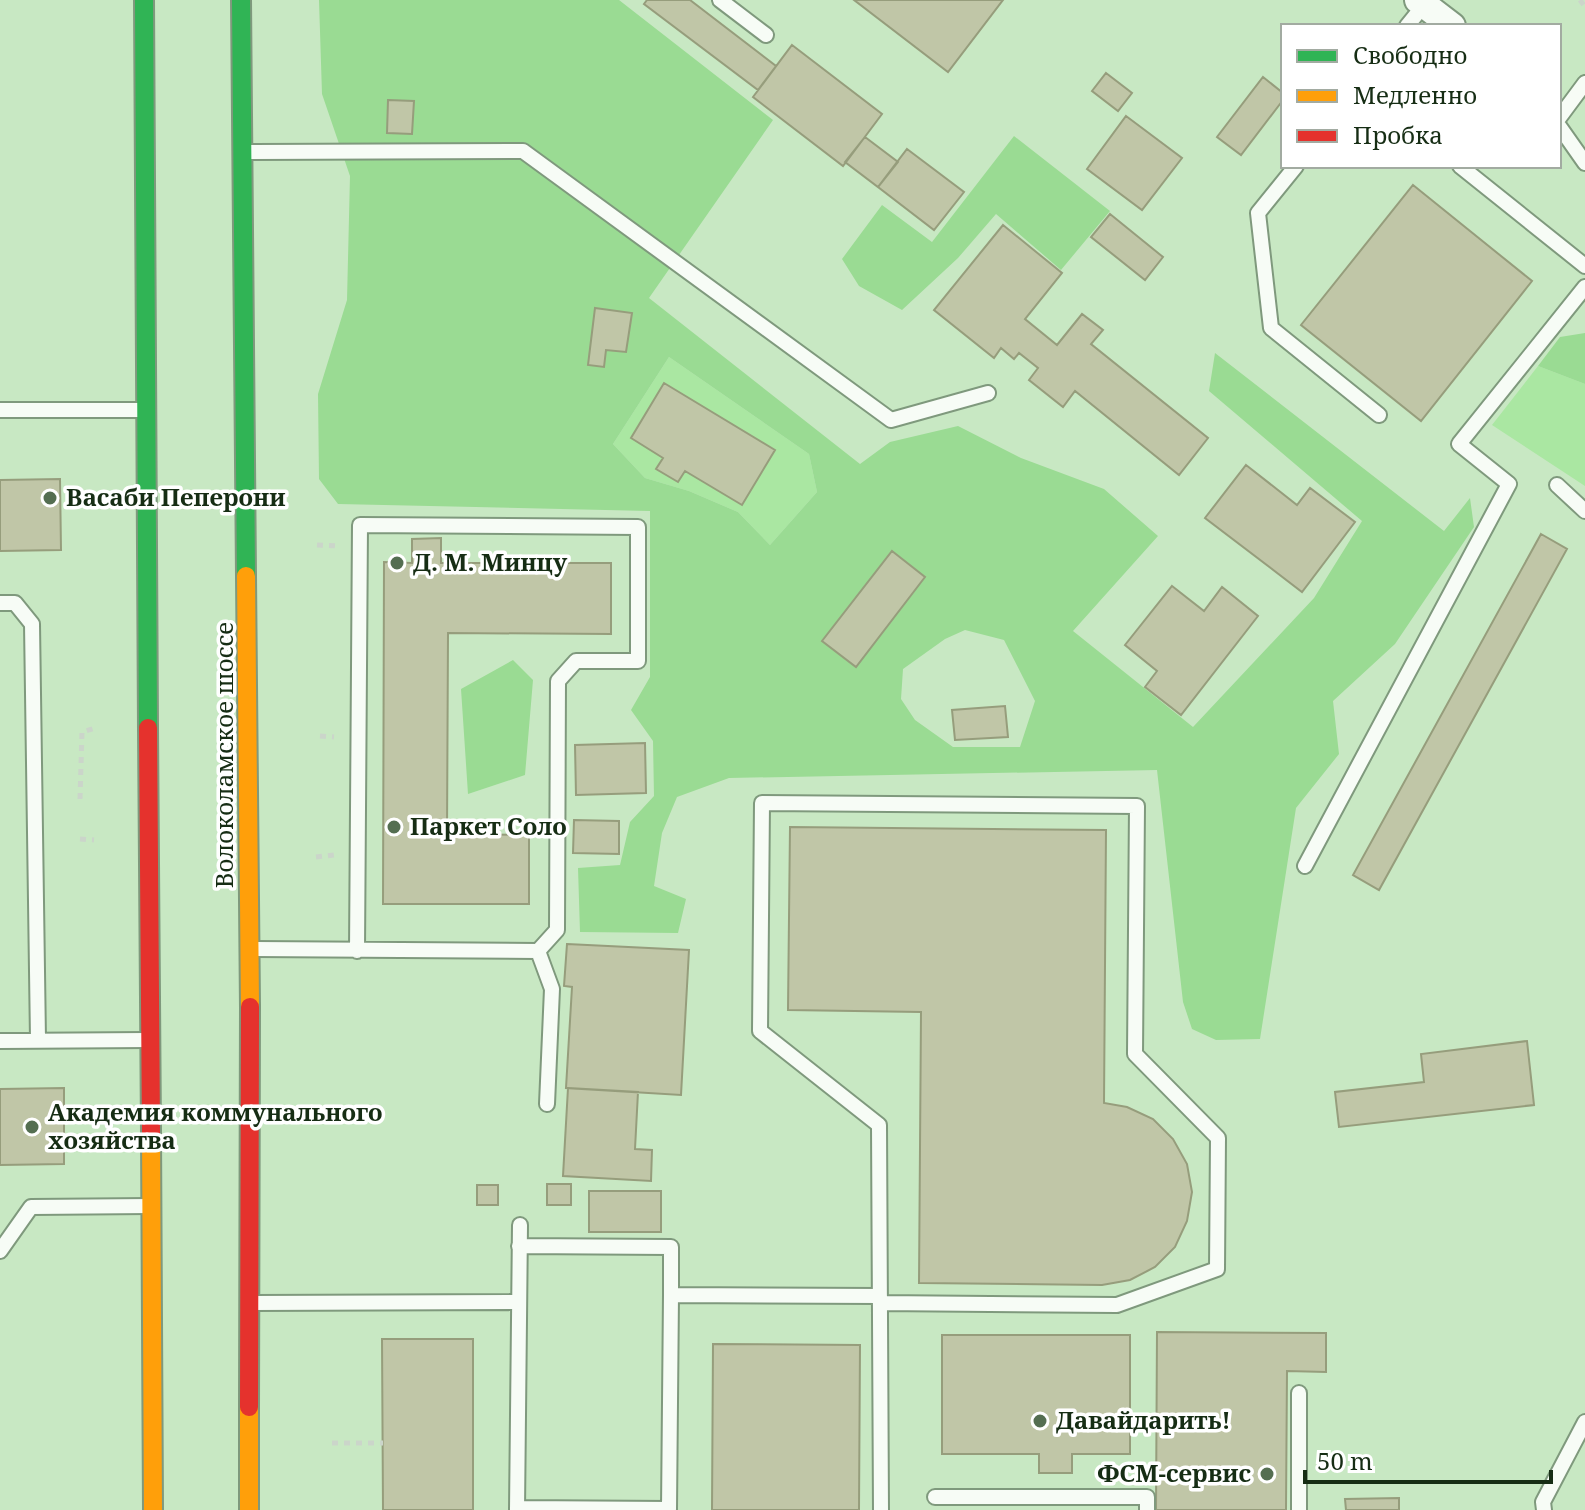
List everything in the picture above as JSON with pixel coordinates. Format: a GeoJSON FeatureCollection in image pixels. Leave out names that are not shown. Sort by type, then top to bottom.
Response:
{"type":"FeatureCollection","features":[{"type":"Feature","properties":{"kind":"main road"},"geometry":{"type":"LineString","coordinates":[[144,0],[154,1205],[153,1510]]}},
{"type":"Feature","properties":{"kind":"main road","name":"Волоколамское шоссе"},"geometry":{"type":"LineString","coordinates":[[241,0],[252,1303],[249,1510]]}},
{"type":"Feature","properties":{"kind":"main road"},"geometry":{"type":"LineString","coordinates":[[252,1336],[267,1510]]}},
{"type":"Feature","properties":{"kind":"street"},"geometry":{"type":"LineString","coordinates":[[1421,2],[1449,24]]}},
{"type":"Feature","properties":{"kind":"lane"},"geometry":{"type":"LineString","coordinates":[[720,0],[766,35]]}},
{"type":"Feature","properties":{"kind":"lane"},"geometry":{"type":"LineString","coordinates":[[1408,24],[1421,2]]}},
{"type":"Feature","properties":{"kind":"lane"},"geometry":{"type":"LineString","coordinates":[[1561,115],[1585,83]]}},
{"type":"Feature","properties":{"kind":"lane"},"geometry":{"type":"LineString","coordinates":[[1561,129],[1585,163]]}},
{"type":"Feature","properties":{"kind":"lane"},"geometry":{"type":"LineString","coordinates":[[242,152],[523,151],[891,420],[988,393]]}},
{"type":"Feature","properties":{"kind":"lane"},"geometry":{"type":"LineString","coordinates":[[1294,168],[1258,213],[1271,328],[1379,415]]}},
{"type":"Feature","properties":{"kind":"lane"},"geometry":{"type":"LineString","coordinates":[[1462,168],[1585,266]]}},
{"type":"Feature","properties":{"kind":"lane"},"geometry":{"type":"LineString","coordinates":[[1305,866],[1509,484],[1459,444],[1585,287]]}},
{"type":"Feature","properties":{"kind":"lane"},"geometry":{"type":"LineString","coordinates":[[0,410],[149,410]]}},
{"type":"Feature","properties":{"kind":"lane"},"geometry":{"type":"LineString","coordinates":[[1557,485],[1585,511]]}},
{"type":"Feature","properties":{"kind":"lane"},"geometry":{"type":"LineString","coordinates":[[250,949],[357,951],[538,951],[557,930],[558,681],[576,661],[638,661],[638,527],[360,525],[357,951]]}},
{"type":"Feature","properties":{"kind":"lane"},"geometry":{"type":"LineString","coordinates":[[0,603],[15,603],[32,624],[38,1040]]}},
{"type":"Feature","properties":{"kind":"lane"},"geometry":{"type":"LineString","coordinates":[[671,1295],[880,1299],[1117,1305],[1217,1269],[1218,1138],[1135,1054],[1137,806],[762,803],[760,1031],[879,1125],[880,1299],[881,1510]]}},
{"type":"Feature","properties":{"kind":"lane"},"geometry":{"type":"LineString","coordinates":[[538,951],[552,989],[547,1104]]}},
{"type":"Feature","properties":{"kind":"lane"},"geometry":{"type":"LineString","coordinates":[[0,1041],[152,1040]]}},
{"type":"Feature","properties":{"kind":"lane"},"geometry":{"type":"LineString","coordinates":[[0,1251],[31,1207],[154,1205]]}},
{"type":"Feature","properties":{"kind":"lane"},"geometry":{"type":"LineString","coordinates":[[519,1246],[671,1247],[669,1509],[517,1509],[519,1246],[520,1225]]}},
{"type":"Feature","properties":{"kind":"lane"},"geometry":{"type":"LineString","coordinates":[[252,1303],[519,1302]]}},
{"type":"Feature","properties":{"kind":"lane"},"geometry":{"type":"LineString","coordinates":[[1299,1393],[1299,1510]]}},
{"type":"Feature","properties":{"kind":"lane"},"geometry":{"type":"LineString","coordinates":[[1544,1510],[1543,1502],[1585,1422]]}},
{"type":"Feature","properties":{"kind":"lane"},"geometry":{"type":"LineString","coordinates":[[935,1497],[1147,1497],[1147,1510]]}},
{"type":"Feature","properties":{"kind":"path"},"geometry":{"type":"LineString","coordinates":[[1580,0],[1585,7]]}},
{"type":"Feature","properties":{"kind":"path"},"geometry":{"type":"LineString","coordinates":[[80,799],[82,732],[84,728],[95,728]]}},
{"type":"Feature","properties":{"kind":"path"},"geometry":{"type":"LineString","coordinates":[[320,736],[333,736],[334,751]]}},
{"type":"Feature","properties":{"kind":"path"},"geometry":{"type":"LineString","coordinates":[[80,839],[94,840]]}},
{"type":"Feature","properties":{"kind":"path"},"geometry":{"type":"LineString","coordinates":[[316,857],[332,857],[334,842]]}},
{"type":"Feature","properties":{"kind":"path"},"geometry":{"type":"LineString","coordinates":[[332,1443],[383,1443]]}},
{"type":"Feature","properties":{"kind":"green space"},"geometry":{"type":"Polygon","coordinates":[[[319,0],[619,0],[773,120],[649,298],[860,464],[890,442],[958,426],[1021,458],[1104,489],[1158,536],[1073,631],[1193,727],[1314,598],[1362,521],[1209,391],[1215,353],[1444,531],[1470,498],[1474,527],[1395,644],[1333,701],[1339,754],[1296,808],[1260,1039],[1216,1040],[1192,1029],[1183,1002],[1157,770],[729,778],[677,797],[662,833],[654,886],[686,899],[678,933],[580,932],[578,868],[620,865],[630,822],[654,796],[653,741],[631,710],[650,677],[650,511],[338,504],[319,479],[318,394],[347,300],[350,176],[322,94],[319,0]],[[669,357],[613,444],[645,478],[689,491],[738,512],[770,545],[817,492],[809,454],[669,357]],[[965,630],[945,639],[903,669],[901,699],[915,720],[953,747],[1020,747],[1035,701],[1004,640],[965,630]]]}},
{"type":"Feature","properties":{"kind":"green space"},"geometry":{"type":"Polygon","coordinates":[[[1014,136],[1110,211],[1061,270],[996,214],[958,258],[902,310],[859,286],[842,259],[882,205],[932,242],[1014,136]]]}},
{"type":"Feature","properties":{"kind":"green space"},"geometry":{"type":"Polygon","coordinates":[[[1585,333],[1585,384],[1538,366],[1560,337],[1585,333]]]}},
{"type":"Feature","properties":{"kind":"green space"},"geometry":{"type":"Polygon","coordinates":[[[669,357],[809,454],[817,492],[770,545],[738,512],[689,491],[645,478],[613,444],[669,357]]]}},
{"type":"Feature","properties":{"kind":"green space"},"geometry":{"type":"Polygon","coordinates":[[[1538,366],[1585,384],[1585,486],[1492,425],[1538,366]]]}},
{"type":"Feature","properties":{"kind":"green space"},"geometry":{"type":"Polygon","coordinates":[[[513,660],[533,680],[525,775],[468,794],[461,689],[513,660]]]}},
{"type":"Feature","properties":{"kind":"building"},"geometry":{"type":"Polygon","coordinates":[[[647,0],[690,0],[776,66],[758,90],[644,4],[647,0]]]}},
{"type":"Feature","properties":{"kind":"building"},"geometry":{"type":"Polygon","coordinates":[[[854,0],[1003,0],[948,72],[854,0]]]}},
{"type":"Feature","properties":{"kind":"building"},"geometry":{"type":"Polygon","coordinates":[[[792,45],[882,114],[843,166],[753,97],[792,45]]]}},
{"type":"Feature","properties":{"kind":"building"},"geometry":{"type":"Polygon","coordinates":[[[1106,73],[1132,93],[1118,111],[1092,91],[1106,73]]]}},
{"type":"Feature","properties":{"kind":"building"},"geometry":{"type":"Polygon","coordinates":[[[1263,77],[1281,91],[1281,103],[1241,155],[1217,137],[1263,77]]]}},
{"type":"Feature","properties":{"kind":"building"},"geometry":{"type":"Polygon","coordinates":[[[388,100],[414,101],[412,134],[387,133],[388,100]]]}},
{"type":"Feature","properties":{"kind":"building"},"geometry":{"type":"Polygon","coordinates":[[[1126,116],[1182,158],[1142,210],[1087,169],[1126,116]]]}},
{"type":"Feature","properties":{"kind":"building"},"geometry":{"type":"Polygon","coordinates":[[[865,137],[898,162],[878,187],[845,162],[865,137]]]}},
{"type":"Feature","properties":{"kind":"building"},"geometry":{"type":"Polygon","coordinates":[[[907,149],[964,192],[934,230],[878,187],[907,149]]]}},
{"type":"Feature","properties":{"kind":"building"},"geometry":{"type":"Polygon","coordinates":[[[1413,185],[1532,281],[1421,421],[1301,325],[1413,185]]]}},
{"type":"Feature","properties":{"kind":"building"},"geometry":{"type":"Polygon","coordinates":[[[1110,214],[1163,257],[1145,280],[1091,237],[1110,214]]]}},
{"type":"Feature","properties":{"kind":"building"},"geometry":{"type":"Polygon","coordinates":[[[1003,225],[1062,273],[1025,319],[1057,345],[1082,314],[1103,330],[1091,344],[1208,438],[1179,475],[1075,391],[1063,407],[1029,380],[1038,368],[1019,353],[1014,359],[1001,348],[994,358],[934,310],[1003,225]]]}},
{"type":"Feature","properties":{"kind":"building"},"geometry":{"type":"Polygon","coordinates":[[[595,308],[632,313],[626,352],[606,350],[604,367],[588,365],[595,308]]]}},
{"type":"Feature","properties":{"kind":"building"},"geometry":{"type":"Polygon","coordinates":[[[664,383],[775,450],[742,505],[685,471],[678,482],[656,469],[663,458],[631,438],[664,383]]]}},
{"type":"Feature","properties":{"kind":"building"},"geometry":{"type":"Polygon","coordinates":[[[1246,465],[1297,505],[1310,488],[1355,522],[1302,592],[1205,518],[1246,465]]]}},
{"type":"Feature","properties":{"kind":"building"},"geometry":{"type":"Polygon","coordinates":[[[60,479],[61,550],[0,551],[0,480],[60,479]]]}},
{"type":"Feature","properties":{"kind":"building"},"geometry":{"type":"Polygon","coordinates":[[[60,479],[61,550],[0,551],[0,480],[60,479]]]}},
{"type":"Feature","properties":{"kind":"building"},"geometry":{"type":"Polygon","coordinates":[[[1541,534],[1567,549],[1379,890],[1353,875],[1541,534]]]}},
{"type":"Feature","properties":{"kind":"building"},"geometry":{"type":"Polygon","coordinates":[[[441,538],[441,563],[611,563],[611,634],[448,633],[447,834],[529,835],[529,904],[383,904],[384,562],[412,563],[412,539],[441,538]]]}},
{"type":"Feature","properties":{"kind":"building"},"geometry":{"type":"Polygon","coordinates":[[[892,551],[925,577],[856,667],[822,641],[892,551]]]}},
{"type":"Feature","properties":{"kind":"building"},"geometry":{"type":"Polygon","coordinates":[[[1172,586],[1204,611],[1222,587],[1258,616],[1181,715],[1145,687],[1157,671],[1125,645],[1172,586]]]}},
{"type":"Feature","properties":{"kind":"building"},"geometry":{"type":"Polygon","coordinates":[[[1005,706],[1008,737],[955,740],[952,710],[1005,706]]]}},
{"type":"Feature","properties":{"kind":"building"},"geometry":{"type":"Polygon","coordinates":[[[645,743],[646,793],[576,795],[575,745],[645,743]]]}},
{"type":"Feature","properties":{"kind":"building"},"geometry":{"type":"Polygon","coordinates":[[[574,820],[619,821],[619,854],[573,853],[574,820]]]}},
{"type":"Feature","properties":{"kind":"building"},"geometry":{"type":"Polygon","coordinates":[[[790,827],[1106,830],[1104,1103],[1127,1107],[1153,1119],[1173,1139],[1187,1164],[1192,1192],[1187,1221],[1175,1247],[1155,1267],[1130,1280],[1102,1285],[919,1283],[921,1012],[788,1010],[790,827]]]}},
{"type":"Feature","properties":{"kind":"building"},"geometry":{"type":"Polygon","coordinates":[[[567,944],[689,950],[681,1095],[566,1088],[572,987],[564,986],[567,944]]]}},
{"type":"Feature","properties":{"kind":"building"},"geometry":{"type":"Polygon","coordinates":[[[1527,1041],[1534,1105],[1339,1127],[1335,1092],[1424,1082],[1421,1054],[1527,1041]]]}},
{"type":"Feature","properties":{"kind":"building","name":"Академия коммунального хозяйства"},"geometry":{"type":"Polygon","coordinates":[[[64,1088],[64,1164],[0,1165],[0,1089],[64,1088]]]}},
{"type":"Feature","properties":{"kind":"building"},"geometry":{"type":"Polygon","coordinates":[[[568,1088],[638,1092],[635,1149],[652,1150],[651,1181],[563,1176],[568,1088]]]}},
{"type":"Feature","properties":{"kind":"building"},"geometry":{"type":"Polygon","coordinates":[[[547,1184],[571,1184],[571,1205],[547,1205],[547,1184]]]}},
{"type":"Feature","properties":{"kind":"building"},"geometry":{"type":"Polygon","coordinates":[[[477,1185],[498,1185],[498,1205],[477,1205],[477,1185]]]}},
{"type":"Feature","properties":{"kind":"building"},"geometry":{"type":"Polygon","coordinates":[[[589,1191],[661,1191],[661,1232],[589,1232],[589,1191]]]}},
{"type":"Feature","properties":{"kind":"building"},"geometry":{"type":"Polygon","coordinates":[[[1157,1332],[1326,1333],[1326,1372],[1287,1371],[1286,1510],[1156,1510],[1157,1332]]]}},
{"type":"Feature","properties":{"kind":"building"},"geometry":{"type":"Polygon","coordinates":[[[942,1335],[1130,1335],[1130,1454],[1072,1454],[1072,1473],[1039,1473],[1039,1454],[942,1454],[942,1335]]]}},
{"type":"Feature","properties":{"kind":"building"},"geometry":{"type":"Polygon","coordinates":[[[382,1339],[473,1339],[473,1510],[383,1510],[382,1339]]]}},
{"type":"Feature","properties":{"kind":"building"},"geometry":{"type":"Polygon","coordinates":[[[713,1344],[860,1345],[859,1510],[712,1510],[713,1344]]]}},
{"type":"Feature","properties":{"kind":"building"},"geometry":{"type":"Polygon","coordinates":[[[1399,1498],[1399,1510],[1346,1510],[1345,1499],[1399,1498]]]}},
{"type":"Feature","properties":{"kind":"traffic: fast"},"geometry":{"type":"LineString","coordinates":[[144,0],[148,728]]}},
{"type":"Feature","properties":{"kind":"traffic: fast"},"geometry":{"type":"LineString","coordinates":[[241,0],[246,576]]}},
{"type":"Feature","properties":{"kind":"traffic: slow"},"geometry":{"type":"LineString","coordinates":[[246,576],[250,1007]]}},
{"type":"Feature","properties":{"kind":"traffic: slow"},"geometry":{"type":"LineString","coordinates":[[151,1133],[153,1510]]}},
{"type":"Feature","properties":{"kind":"traffic: slow"},"geometry":{"type":"LineString","coordinates":[[249,1407],[249,1510]]}},
{"type":"Feature","properties":{"kind":"traffic: jam"},"geometry":{"type":"LineString","coordinates":[[148,728],[151,1133]]}},
{"type":"Feature","properties":{"kind":"traffic: jam"},"geometry":{"type":"LineString","coordinates":[[249,1407],[250,1007]]}},
{"type":"Feature","properties":{"kind":"place","name":"Васаби Пеперони"},"geometry":{"type":"Point","coordinates":[50,498]}},
{"type":"Feature","properties":{"kind":"place","name":"Д. М. Минцу"},"geometry":{"type":"Point","coordinates":[397,563]}},
{"type":"Feature","properties":{"kind":"place","name":"Паркет Соло"},"geometry":{"type":"Point","coordinates":[394,827]}},
{"type":"Feature","properties":{"kind":"place","name":"Академия коммунального хозяйства"},"geometry":{"type":"Point","coordinates":[32,1127]}},
{"type":"Feature","properties":{"kind":"place","name":"Давайдарить!"},"geometry":{"type":"Point","coordinates":[1040,1421]}},
{"type":"Feature","properties":{"kind":"place","name":"ФСМ-сервис"},"geometry":{"type":"Point","coordinates":[1267,1474]}}]}
